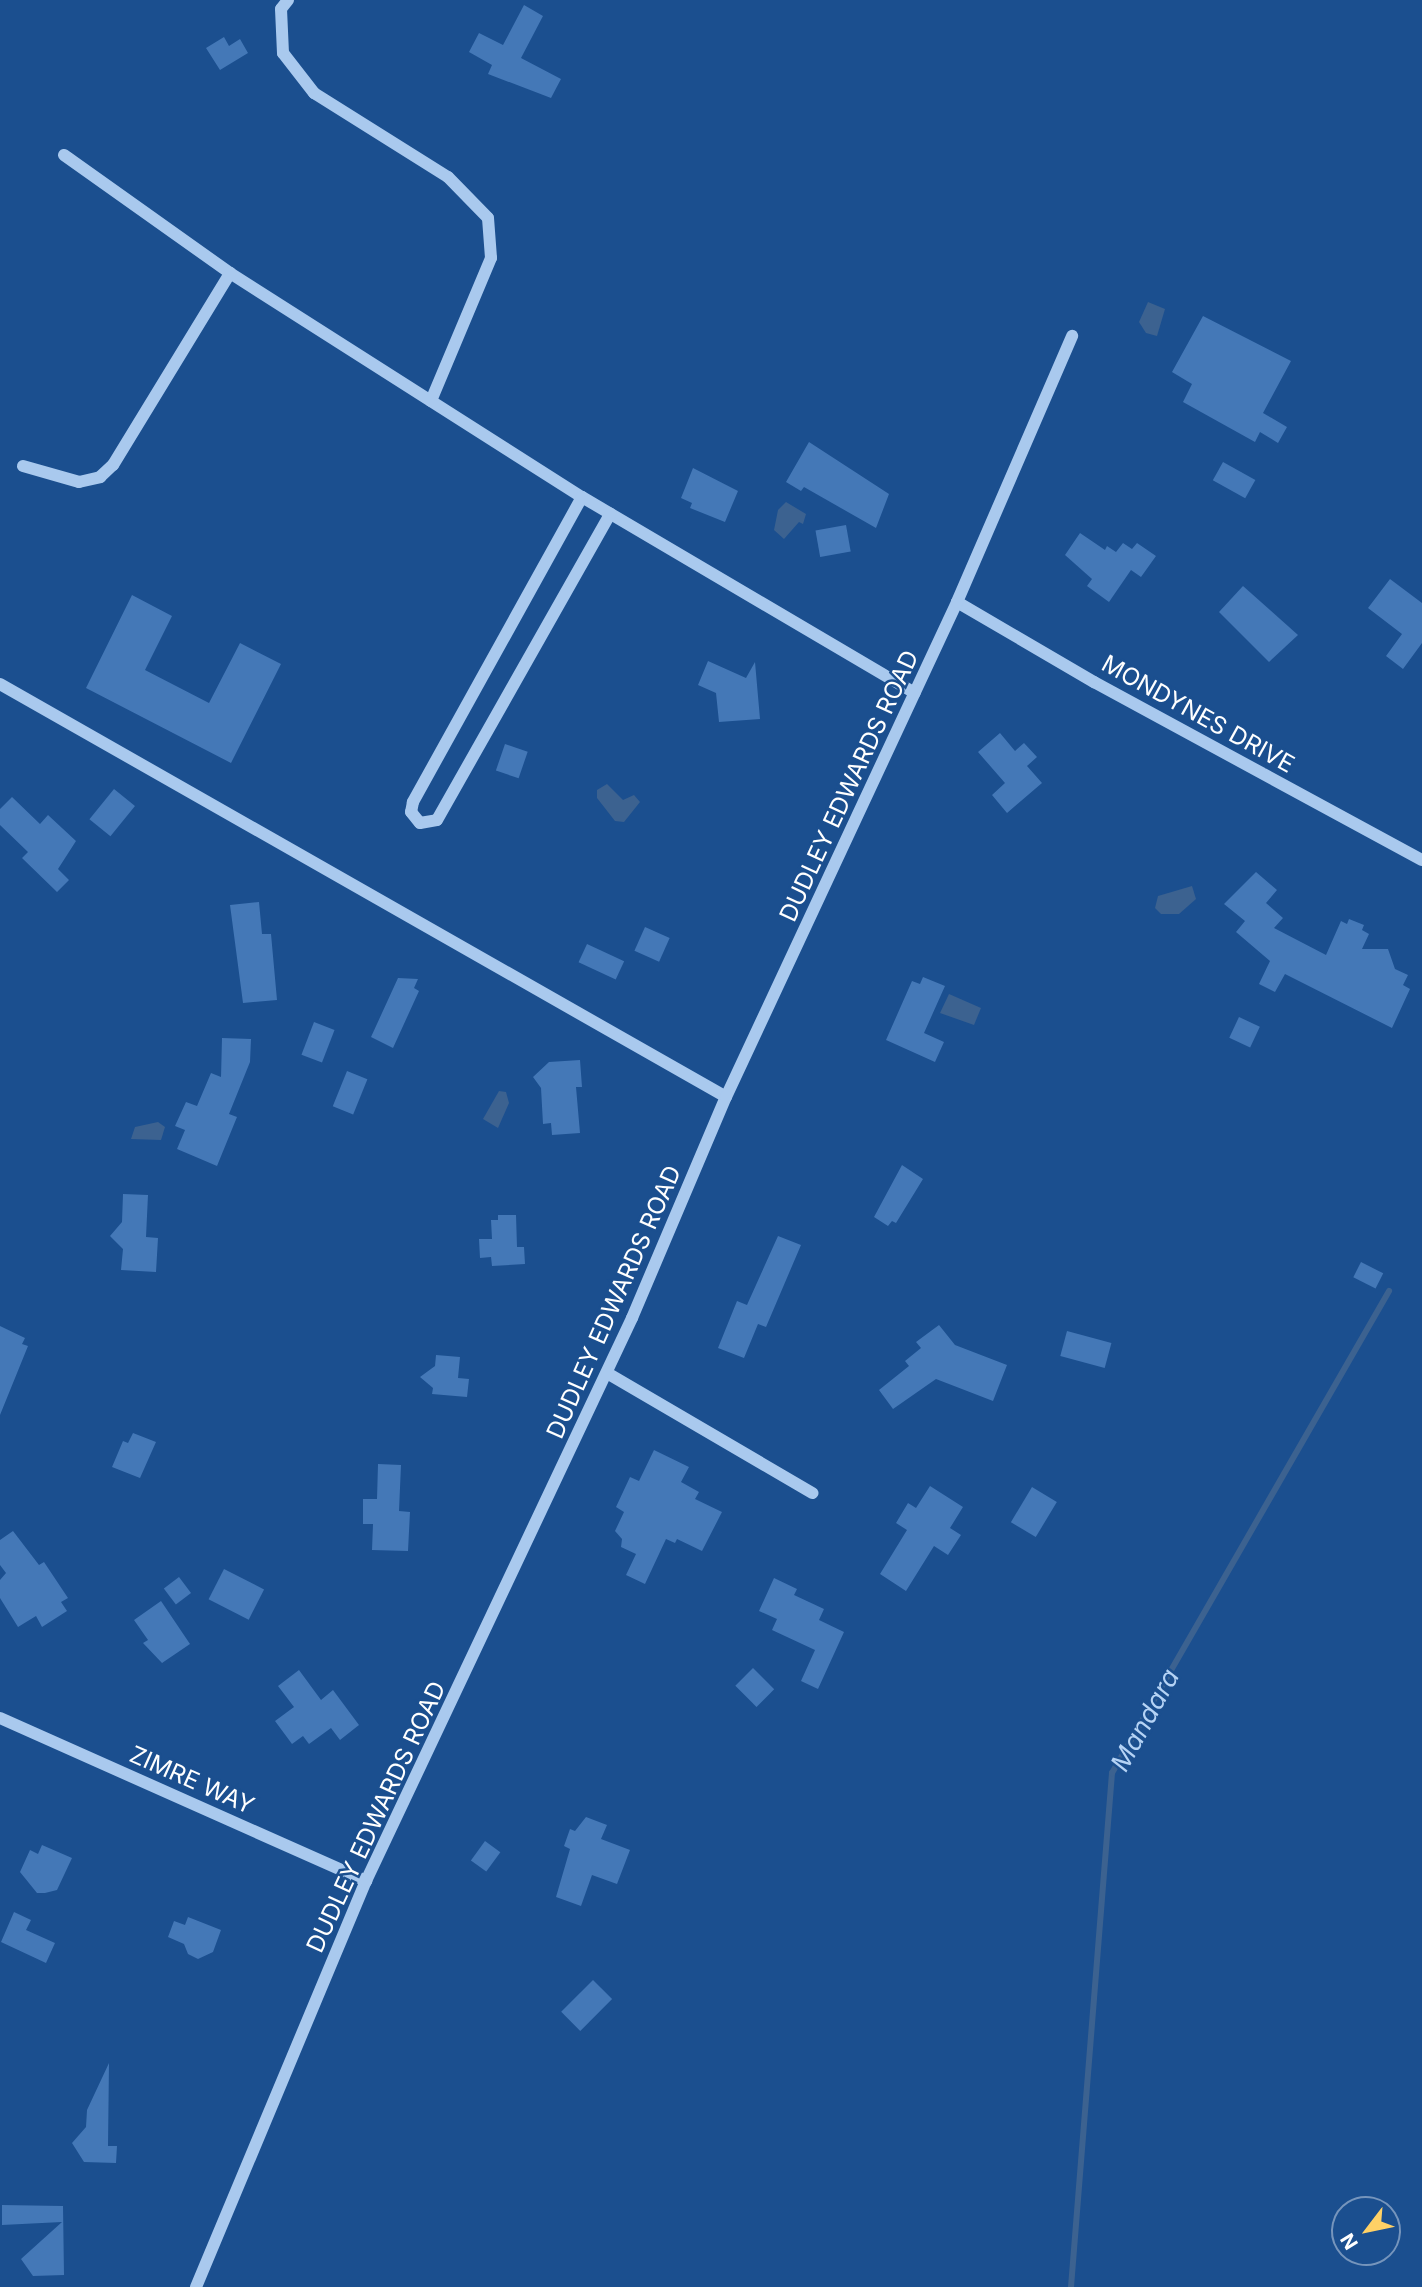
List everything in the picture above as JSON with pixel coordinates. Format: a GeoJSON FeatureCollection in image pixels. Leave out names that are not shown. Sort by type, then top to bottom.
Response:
{"type":"FeatureCollection","features":[{"type":"Feature","properties":{"kind":"street"},"geometry":{"type":"LineString","coordinates":[[288,0],[281,9],[283,53],[314,93],[448,177],[488,218],[491,258],[431,401]]}},
{"type":"Feature","properties":{"kind":"street"},"geometry":{"type":"LineString","coordinates":[[64,155],[230,273],[582,497],[915,693]]}},
{"type":"Feature","properties":{"kind":"street"},"geometry":{"type":"LineString","coordinates":[[23,466],[79,482],[100,477],[113,465],[230,273]]}},
{"type":"Feature","properties":{"kind":"street","name":"DUDLEY EDWARDS ROAD"},"geometry":{"type":"LineString","coordinates":[[196,2287],[366,1881],[607,1373],[726,1097],[957,601],[1072,336]]}},
{"type":"Feature","properties":{"kind":"street"},"geometry":{"type":"LineString","coordinates":[[582,497],[413,802],[411,811],[419,823],[437,820],[610,514]]}},
{"type":"Feature","properties":{"kind":"street","name":"MONDYNES DRIVE"},"geometry":{"type":"LineString","coordinates":[[957,601],[1094,682],[1422,860]]}},
{"type":"Feature","properties":{"kind":"street"},"geometry":{"type":"LineString","coordinates":[[0,684],[726,1097]]}},
{"type":"Feature","properties":{"kind":"street"},"geometry":{"type":"LineString","coordinates":[[607,1373],[812,1493]]}},
{"type":"Feature","properties":{"kind":"street","name":"ZIMRE WAY"},"geometry":{"type":"LineString","coordinates":[[0,1718],[366,1881]]}},
{"type":"Feature","properties":{"kind":"water"},"geometry":{"type":"Polygon","coordinates":[[[1148,302],[1165,309],[1157,336],[1146,333],[1139,322],[1148,302]]]}},
{"type":"Feature","properties":{"kind":"water"},"geometry":{"type":"Polygon","coordinates":[[[786,502],[806,514],[803,524],[799,522],[784,539],[774,530],[778,510],[786,502]]]}},
{"type":"Feature","properties":{"kind":"water"},"geometry":{"type":"Polygon","coordinates":[[[607,784],[623,800],[634,795],[640,802],[624,822],[615,821],[597,798],[597,790],[607,784]]]}},
{"type":"Feature","properties":{"kind":"water"},"geometry":{"type":"Polygon","coordinates":[[[1192,886],[1196,899],[1179,914],[1161,914],[1155,908],[1158,896],[1192,886]]]}},
{"type":"Feature","properties":{"kind":"water"},"geometry":{"type":"Polygon","coordinates":[[[949,994],[981,1008],[974,1025],[940,1013],[949,994]]]}},
{"type":"Feature","properties":{"kind":"water"},"geometry":{"type":"Polygon","coordinates":[[[499,1091],[506,1092],[509,1103],[498,1128],[483,1119],[499,1091]]]}},
{"type":"Feature","properties":{"kind":"water"},"geometry":{"type":"Polygon","coordinates":[[[158,1122],[165,1127],[161,1140],[131,1139],[135,1127],[158,1122]]]}},
{"type":"Feature","properties":{"kind":"building"},"geometry":{"type":"Polygon","coordinates":[[[524,5],[543,16],[521,58],[561,79],[551,98],[488,74],[492,65],[469,52],[479,33],[503,45],[524,5]]]}},
{"type":"Feature","properties":{"kind":"building"},"geometry":{"type":"Polygon","coordinates":[[[224,37],[229,46],[240,39],[248,53],[220,70],[206,48],[224,37]]]}},
{"type":"Feature","properties":{"kind":"building"},"geometry":{"type":"Polygon","coordinates":[[[1203,316],[1291,361],[1263,413],[1287,427],[1278,443],[1260,432],[1255,442],[1183,402],[1192,384],[1172,372],[1203,316]]]}},
{"type":"Feature","properties":{"kind":"building"},"geometry":{"type":"Polygon","coordinates":[[[809,442],[889,494],[876,528],[804,487],[801,491],[786,482],[809,442]]]}},
{"type":"Feature","properties":{"kind":"building"},"geometry":{"type":"Polygon","coordinates":[[[1223,462],[1255,480],[1245,498],[1213,480],[1223,462]]]}},
{"type":"Feature","properties":{"kind":"building"},"geometry":{"type":"Polygon","coordinates":[[[693,468],[738,491],[725,522],[690,508],[692,503],[681,498],[693,468]]]}},
{"type":"Feature","properties":{"kind":"building"},"geometry":{"type":"Polygon","coordinates":[[[846,525],[851,552],[820,557],[815,530],[846,525]]]}},
{"type":"Feature","properties":{"kind":"building"},"geometry":{"type":"Polygon","coordinates":[[[1080,533],[1105,550],[1107,546],[1116,552],[1123,543],[1132,549],[1137,543],[1156,556],[1141,577],[1131,570],[1109,602],[1087,586],[1092,579],[1065,555],[1080,533]]]}},
{"type":"Feature","properties":{"kind":"building"},"geometry":{"type":"Polygon","coordinates":[[[1390,579],[1422,603],[1422,643],[1403,669],[1386,656],[1402,634],[1368,608],[1390,579]]]}},
{"type":"Feature","properties":{"kind":"building"},"geometry":{"type":"Polygon","coordinates":[[[1243,586],[1298,635],[1269,662],[1219,612],[1243,586]]]}},
{"type":"Feature","properties":{"kind":"building"},"geometry":{"type":"Polygon","coordinates":[[[132,595],[172,616],[145,670],[209,703],[240,643],[281,664],[231,763],[86,688],[132,595]]]}},
{"type":"Feature","properties":{"kind":"building"},"geometry":{"type":"Polygon","coordinates":[[[708,661],[746,678],[755,662],[760,719],[719,722],[716,693],[698,685],[708,661]]]}},
{"type":"Feature","properties":{"kind":"building"},"geometry":{"type":"Polygon","coordinates":[[[1000,733],[1015,751],[1024,743],[1037,757],[1027,766],[1042,783],[1007,813],[992,795],[1005,783],[978,752],[1000,733]]]}},
{"type":"Feature","properties":{"kind":"building"},"geometry":{"type":"Polygon","coordinates":[[[505,744],[528,752],[519,778],[496,770],[505,744]]]}},
{"type":"Feature","properties":{"kind":"building"},"geometry":{"type":"Polygon","coordinates":[[[114,789],[135,806],[110,836],[89,819],[114,789]]]}},
{"type":"Feature","properties":{"kind":"building"},"geometry":{"type":"Polygon","coordinates":[[[12,797],[40,824],[48,815],[76,841],[58,869],[69,880],[57,892],[22,858],[28,852],[0,825],[0,809],[12,797]]]}},
{"type":"Feature","properties":{"kind":"building"},"geometry":{"type":"Polygon","coordinates":[[[1256,872],[1277,890],[1266,903],[1283,918],[1274,928],[1326,955],[1341,921],[1347,924],[1349,919],[1364,925],[1362,930],[1369,934],[1362,949],[1388,949],[1395,969],[1408,975],[1403,985],[1410,989],[1392,1028],[1285,974],[1275,992],[1259,984],[1270,961],[1236,932],[1245,921],[1224,904],[1256,872]]]}},
{"type":"Feature","properties":{"kind":"building"},"geometry":{"type":"Polygon","coordinates":[[[259,902],[262,934],[271,934],[277,1000],[243,1003],[230,905],[259,902]]]}},
{"type":"Feature","properties":{"kind":"building"},"geometry":{"type":"Polygon","coordinates":[[[645,927],[670,938],[659,962],[634,951],[645,927]]]}},
{"type":"Feature","properties":{"kind":"building"},"geometry":{"type":"Polygon","coordinates":[[[587,944],[624,961],[616,979],[579,962],[587,944]]]}},
{"type":"Feature","properties":{"kind":"building"},"geometry":{"type":"Polygon","coordinates":[[[923,977],[945,986],[924,1033],[944,1042],[935,1062],[886,1040],[912,981],[920,984],[923,977]]]}},
{"type":"Feature","properties":{"kind":"building"},"geometry":{"type":"Polygon","coordinates":[[[398,978],[418,979],[414,988],[419,991],[393,1048],[371,1037],[398,978]]]}},
{"type":"Feature","properties":{"kind":"building"},"geometry":{"type":"Polygon","coordinates":[[[1239,1017],[1260,1027],[1250,1048],[1229,1038],[1239,1017]]]}},
{"type":"Feature","properties":{"kind":"building"},"geometry":{"type":"Polygon","coordinates":[[[314,1022],[335,1030],[322,1063],[301,1055],[314,1022]]]}},
{"type":"Feature","properties":{"kind":"building"},"geometry":{"type":"Polygon","coordinates":[[[222,1038],[251,1039],[250,1062],[229,1114],[237,1117],[217,1166],[177,1149],[185,1130],[175,1126],[186,1102],[197,1106],[211,1073],[221,1077],[222,1038]]]}},
{"type":"Feature","properties":{"kind":"building"},"geometry":{"type":"Polygon","coordinates":[[[580,1060],[582,1087],[576,1087],[580,1133],[552,1135],[551,1123],[543,1124],[541,1088],[533,1077],[549,1062],[580,1060]]]}},
{"type":"Feature","properties":{"kind":"building"},"geometry":{"type":"Polygon","coordinates":[[[347,1071],[367,1079],[353,1114],[333,1106],[347,1071]]]}},
{"type":"Feature","properties":{"kind":"building"},"geometry":{"type":"Polygon","coordinates":[[[902,1165],[923,1179],[896,1223],[892,1221],[888,1226],[874,1217],[902,1165]]]}},
{"type":"Feature","properties":{"kind":"building"},"geometry":{"type":"Polygon","coordinates":[[[123,1194],[148,1195],[146,1237],[158,1238],[156,1272],[121,1270],[123,1249],[110,1236],[122,1222],[123,1194]]]}},
{"type":"Feature","properties":{"kind":"building"},"geometry":{"type":"Polygon","coordinates":[[[498,1215],[516,1215],[517,1247],[524,1247],[525,1264],[492,1266],[491,1257],[480,1258],[479,1239],[492,1239],[491,1220],[498,1220],[498,1215]]]}},
{"type":"Feature","properties":{"kind":"building"},"geometry":{"type":"Polygon","coordinates":[[[778,1236],[801,1245],[766,1327],[758,1324],[744,1358],[718,1348],[737,1301],[747,1305],[778,1236]]]}},
{"type":"Feature","properties":{"kind":"building"},"geometry":{"type":"Polygon","coordinates":[[[1361,1262],[1383,1273],[1376,1288],[1353,1277],[1361,1262]]]}},
{"type":"Feature","properties":{"kind":"building"},"geometry":{"type":"Polygon","coordinates":[[[939,1325],[955,1345],[1007,1365],[993,1401],[936,1379],[893,1409],[879,1390],[909,1366],[905,1361],[921,1348],[916,1342],[939,1325]]]}},
{"type":"Feature","properties":{"kind":"building"},"geometry":{"type":"Polygon","coordinates":[[[0,1326],[25,1338],[22,1344],[28,1346],[0,1415],[0,1326]]]}},
{"type":"Feature","properties":{"kind":"building"},"geometry":{"type":"Polygon","coordinates":[[[1067,1331],[1111,1343],[1105,1368],[1060,1356],[1067,1331]]]}},
{"type":"Feature","properties":{"kind":"building"},"geometry":{"type":"Polygon","coordinates":[[[436,1355],[460,1357],[458,1378],[469,1379],[467,1397],[432,1394],[433,1388],[420,1377],[435,1366],[436,1355]]]}},
{"type":"Feature","properties":{"kind":"building"},"geometry":{"type":"Polygon","coordinates":[[[133,1433],[156,1442],[140,1478],[112,1467],[123,1441],[128,1443],[133,1433]]]}},
{"type":"Feature","properties":{"kind":"building"},"geometry":{"type":"Polygon","coordinates":[[[654,1450],[689,1467],[681,1482],[699,1492],[695,1499],[722,1512],[702,1551],[677,1539],[675,1543],[666,1539],[645,1584],[626,1575],[636,1554],[621,1547],[622,1539],[615,1531],[624,1512],[616,1507],[630,1477],[639,1481],[654,1450]]]}},
{"type":"Feature","properties":{"kind":"building"},"geometry":{"type":"Polygon","coordinates":[[[378,1464],[401,1465],[399,1511],[410,1512],[408,1551],[372,1550],[373,1524],[363,1524],[363,1499],[377,1499],[378,1464]]]}},
{"type":"Feature","properties":{"kind":"building"},"geometry":{"type":"Polygon","coordinates":[[[930,1486],[963,1507],[950,1528],[961,1535],[948,1555],[934,1546],[906,1591],[880,1574],[907,1530],[896,1523],[908,1503],[916,1508],[930,1486]]]}},
{"type":"Feature","properties":{"kind":"building"},"geometry":{"type":"Polygon","coordinates":[[[1032,1487],[1057,1502],[1036,1537],[1011,1522],[1032,1487]]]}},
{"type":"Feature","properties":{"kind":"building"},"geometry":{"type":"Polygon","coordinates":[[[13,1531],[39,1565],[44,1562],[68,1598],[61,1602],[67,1611],[42,1627],[36,1616],[18,1627],[0,1598],[0,1580],[6,1573],[0,1565],[0,1540],[13,1531]]]}},
{"type":"Feature","properties":{"kind":"building"},"geometry":{"type":"Polygon","coordinates":[[[224,1569],[264,1589],[249,1620],[209,1599],[224,1569]]]}},
{"type":"Feature","properties":{"kind":"building"},"geometry":{"type":"Polygon","coordinates":[[[179,1577],[191,1593],[176,1604],[164,1588],[179,1577]]]}},
{"type":"Feature","properties":{"kind":"building"},"geometry":{"type":"Polygon","coordinates":[[[774,1578],[797,1589],[794,1595],[824,1609],[819,1620],[844,1632],[818,1689],[801,1681],[815,1650],[772,1630],[777,1619],[759,1611],[774,1578]]]}},
{"type":"Feature","properties":{"kind":"building"},"geometry":{"type":"Polygon","coordinates":[[[161,1601],[190,1644],[162,1663],[143,1643],[148,1640],[134,1620],[161,1601]]]}},
{"type":"Feature","properties":{"kind":"building"},"geometry":{"type":"Polygon","coordinates":[[[753,1668],[774,1689],[757,1707],[735,1686],[753,1668]]]}},
{"type":"Feature","properties":{"kind":"building"},"geometry":{"type":"Polygon","coordinates":[[[299,1670],[321,1700],[333,1690],[359,1725],[340,1740],[331,1728],[309,1744],[303,1736],[292,1744],[275,1721],[294,1707],[278,1686],[299,1670]]]}},
{"type":"Feature","properties":{"kind":"building"},"geometry":{"type":"Polygon","coordinates":[[[586,1817],[607,1825],[601,1839],[630,1850],[617,1884],[592,1875],[581,1906],[556,1897],[570,1849],[564,1846],[570,1829],[575,1831],[586,1817]]]}},
{"type":"Feature","properties":{"kind":"building"},"geometry":{"type":"Polygon","coordinates":[[[485,1841],[500,1852],[486,1872],[471,1860],[485,1841]]]}},
{"type":"Feature","properties":{"kind":"building"},"geometry":{"type":"Polygon","coordinates":[[[42,1845],[72,1858],[57,1890],[37,1893],[20,1872],[30,1850],[38,1854],[42,1845]]]}},
{"type":"Feature","properties":{"kind":"building"},"geometry":{"type":"Polygon","coordinates":[[[14,1912],[31,1920],[26,1930],[55,1943],[46,1963],[1,1942],[14,1912]]]}},
{"type":"Feature","properties":{"kind":"building"},"geometry":{"type":"Polygon","coordinates":[[[188,1917],[221,1930],[213,1952],[198,1959],[188,1954],[184,1944],[168,1937],[174,1921],[185,1925],[188,1917]]]}},
{"type":"Feature","properties":{"kind":"building"},"geometry":{"type":"Polygon","coordinates":[[[593,1980],[612,1999],[580,2031],[561,2012],[593,1980]]]}},
{"type":"Feature","properties":{"kind":"building"},"geometry":{"type":"Polygon","coordinates":[[[109,2063],[108,2146],[117,2146],[116,2163],[84,2162],[72,2143],[86,2127],[87,2110],[109,2063]]]}},
{"type":"Feature","properties":{"kind":"building"},"geometry":{"type":"Polygon","coordinates":[[[2,2205],[63,2206],[64,2275],[33,2276],[21,2259],[62,2222],[2,2225],[2,2205]]]}},
{"type":"Feature","properties":{"kind":"waterway","name":"Mandara"},"geometry":{"type":"LineString","coordinates":[[1071,2287],[1112,1773],[1389,1291]]}}]}
